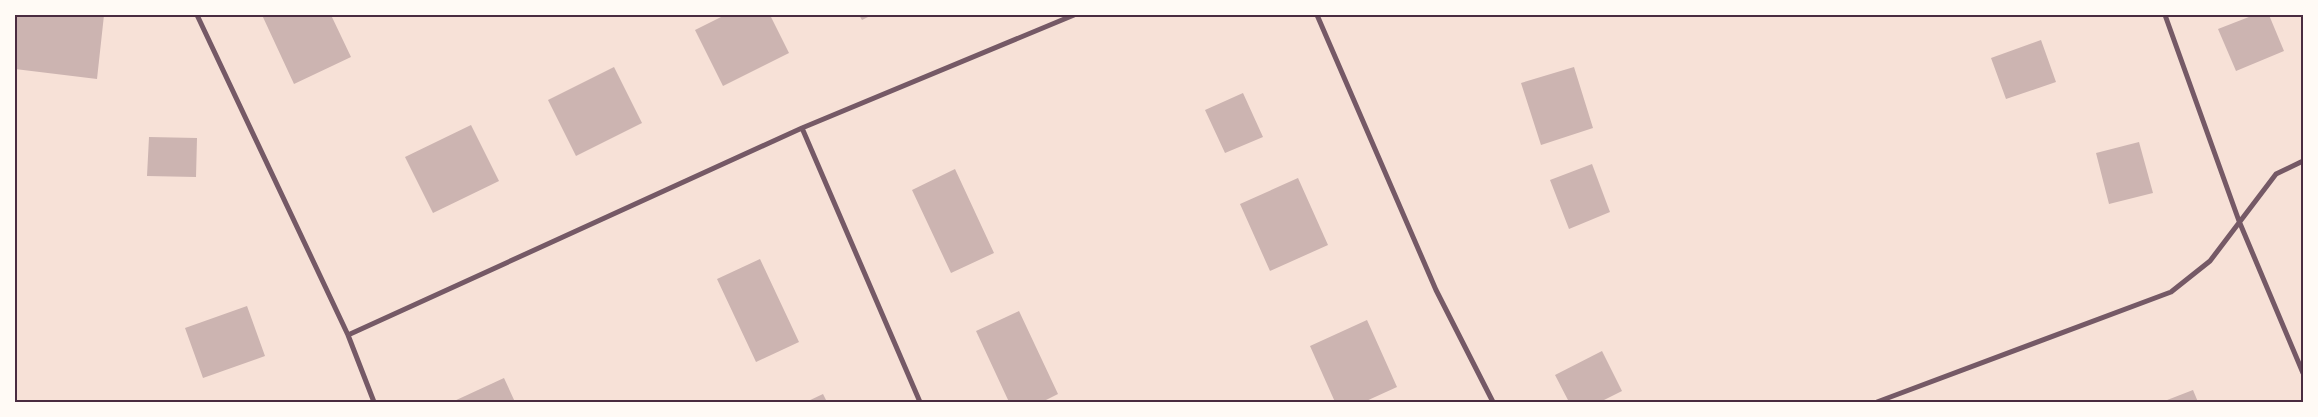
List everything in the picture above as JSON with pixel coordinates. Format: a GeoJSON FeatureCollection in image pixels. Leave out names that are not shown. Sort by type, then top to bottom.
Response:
{"type":"FeatureCollection","features":[{"type":"Feature","properties":{"kind":"street"},"geometry":{"type":"LineString","coordinates":[[197,15],[348,335],[374,402]]}},
{"type":"Feature","properties":{"kind":"street"},"geometry":{"type":"LineString","coordinates":[[348,335],[802,128],[1074,15]]}},
{"type":"Feature","properties":{"kind":"street"},"geometry":{"type":"LineString","coordinates":[[1317,15],[1436,290],[1493,402]]}},
{"type":"Feature","properties":{"kind":"street"},"geometry":{"type":"LineString","coordinates":[[2165,15],[2239,221],[2303,374]]}},
{"type":"Feature","properties":{"kind":"street"},"geometry":{"type":"LineString","coordinates":[[802,128],[920,402]]}},
{"type":"Feature","properties":{"kind":"street"},"geometry":{"type":"LineString","coordinates":[[1877,402],[2172,292],[2210,261],[2276,174],[2303,161]]}},
{"type":"Feature","properties":{"kind":"building"},"geometry":{"type":"Polygon","coordinates":[[[15,15],[104,15],[97,79],[15,69],[15,15]]]}},
{"type":"Feature","properties":{"kind":"building"},"geometry":{"type":"Polygon","coordinates":[[[262,15],[331,15],[351,57],[294,84],[262,15]]]}},
{"type":"Feature","properties":{"kind":"building"},"geometry":{"type":"Polygon","coordinates":[[[725,15],[770,15],[789,53],[723,86],[695,30],[725,15]]]}},
{"type":"Feature","properties":{"kind":"building"},"geometry":{"type":"Polygon","coordinates":[[[859,15],[872,15],[862,20],[859,15]]]}},
{"type":"Feature","properties":{"kind":"building"},"geometry":{"type":"Polygon","coordinates":[[[2254,15],[2269,15],[2284,51],[2236,71],[2218,29],[2254,15]]]}},
{"type":"Feature","properties":{"kind":"building"},"geometry":{"type":"Polygon","coordinates":[[[2041,40],[2056,82],[2006,99],[1991,58],[2041,40]]]}},
{"type":"Feature","properties":{"kind":"building"},"geometry":{"type":"Polygon","coordinates":[[[614,67],[642,123],[576,156],[548,100],[614,67]]]}},
{"type":"Feature","properties":{"kind":"building"},"geometry":{"type":"Polygon","coordinates":[[[1574,67],[1593,128],[1541,145],[1521,83],[1574,67]]]}},
{"type":"Feature","properties":{"kind":"building"},"geometry":{"type":"Polygon","coordinates":[[[1243,93],[1263,137],[1225,153],[1205,110],[1243,93]]]}},
{"type":"Feature","properties":{"kind":"building"},"geometry":{"type":"Polygon","coordinates":[[[471,125],[499,181],[433,213],[405,157],[471,125]]]}},
{"type":"Feature","properties":{"kind":"building"},"geometry":{"type":"Polygon","coordinates":[[[149,137],[197,138],[196,177],[147,176],[149,137]]]}},
{"type":"Feature","properties":{"kind":"building"},"geometry":{"type":"Polygon","coordinates":[[[2139,142],[2153,193],[2109,204],[2096,153],[2139,142]]]}},
{"type":"Feature","properties":{"kind":"building"},"geometry":{"type":"Polygon","coordinates":[[[1592,164],[1610,212],[1569,229],[1550,180],[1592,164]]]}},
{"type":"Feature","properties":{"kind":"building"},"geometry":{"type":"Polygon","coordinates":[[[955,169],[994,253],[951,273],[912,190],[955,169]]]}},
{"type":"Feature","properties":{"kind":"building"},"geometry":{"type":"Polygon","coordinates":[[[1298,178],[1328,245],[1270,271],[1240,204],[1298,178]]]}},
{"type":"Feature","properties":{"kind":"building"},"geometry":{"type":"Polygon","coordinates":[[[760,259],[799,342],[756,362],[717,279],[760,259]]]}},
{"type":"Feature","properties":{"kind":"building"},"geometry":{"type":"Polygon","coordinates":[[[247,306],[265,356],[203,378],[185,328],[247,306]]]}},
{"type":"Feature","properties":{"kind":"building"},"geometry":{"type":"Polygon","coordinates":[[[1019,311],[1058,394],[1042,402],[1009,402],[976,331],[1019,311]]]}},
{"type":"Feature","properties":{"kind":"building"},"geometry":{"type":"Polygon","coordinates":[[[1367,320],[1397,387],[1364,402],[1335,402],[1310,346],[1367,320]]]}},
{"type":"Feature","properties":{"kind":"building"},"geometry":{"type":"Polygon","coordinates":[[[1602,351],[1622,391],[1600,402],[1569,402],[1555,375],[1602,351]]]}},
{"type":"Feature","properties":{"kind":"building"},"geometry":{"type":"Polygon","coordinates":[[[504,378],[515,402],[452,402],[504,378]]]}},
{"type":"Feature","properties":{"kind":"building"},"geometry":{"type":"Polygon","coordinates":[[[2193,390],[2198,402],[2162,402],[2193,390]]]}},
{"type":"Feature","properties":{"kind":"building"},"geometry":{"type":"Polygon","coordinates":[[[823,394],[827,402],[806,402],[823,394]]]}}]}
